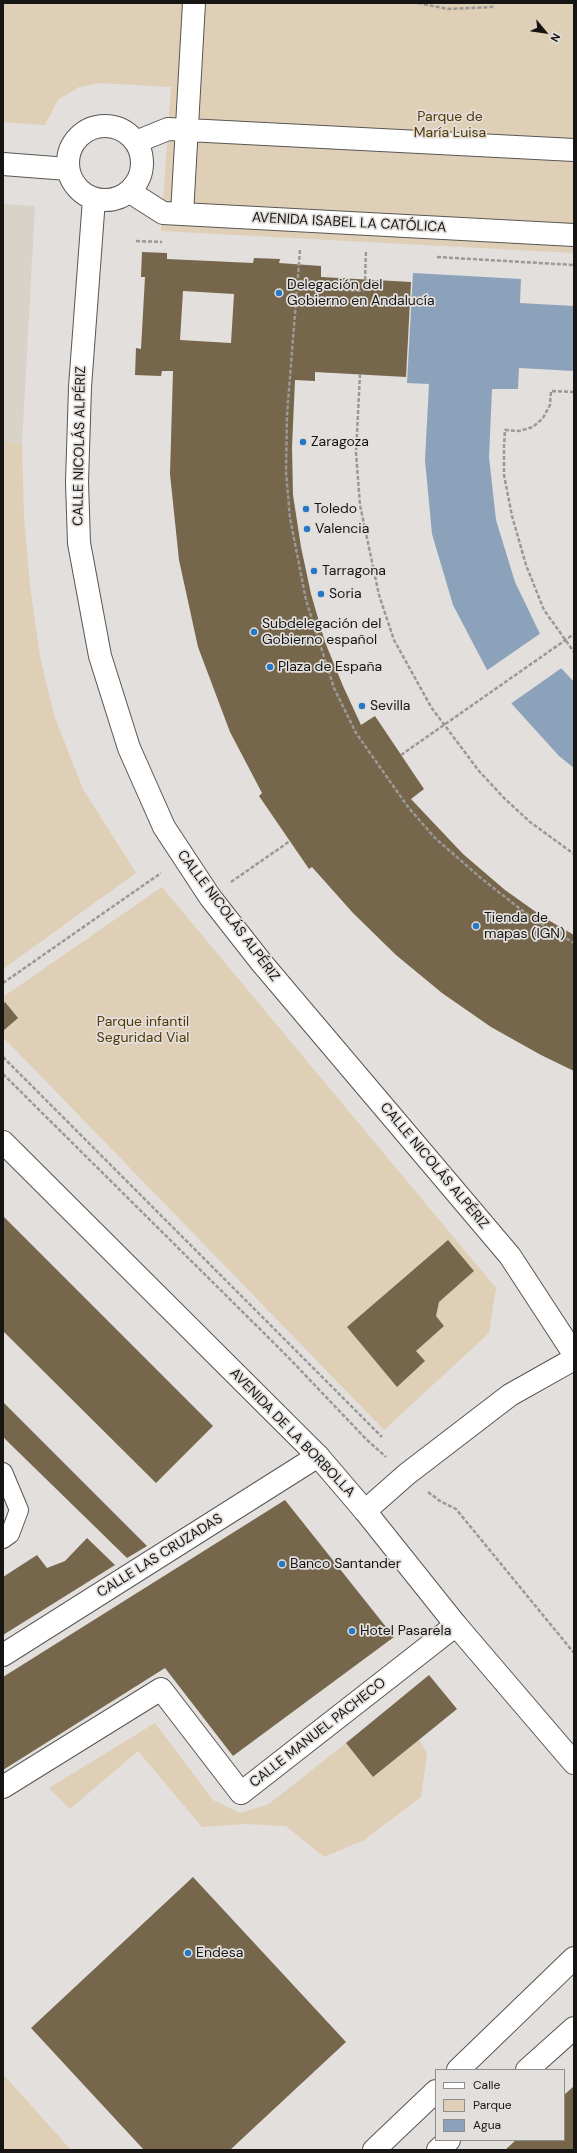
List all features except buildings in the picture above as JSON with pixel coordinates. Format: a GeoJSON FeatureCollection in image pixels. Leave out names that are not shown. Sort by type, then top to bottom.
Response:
{"type":"FeatureCollection","features":[{"type":"Feature","properties":{"kind":"street"},"geometry":{"type":"LineString","coordinates":[[182,214],[194,3]]}},
{"type":"Feature","properties":{"kind":"street"},"geometry":{"type":"LineString","coordinates":[[104,126],[116,127],[127,133],[136,142],[142,154],[142,168],[138,181],[130,192],[119,198],[106,201],[94,199],[84,195],[76,188],[68,169],[68,156],[72,144],[81,135],[91,128],[104,126]]}},
{"type":"Feature","properties":{"kind":"street"},"geometry":{"type":"LineString","coordinates":[[136,142],[168,129],[574,150]]}},
{"type":"Feature","properties":{"kind":"street"},"geometry":{"type":"LineString","coordinates":[[3,164],[68,169]]}},
{"type":"Feature","properties":{"kind":"street","name":"AVENIDA ISABEL LA CATÓLICA"},"geometry":{"type":"LineString","coordinates":[[130,192],[162,213],[574,235]]}},
{"type":"Feature","properties":{"kind":"street","name":"CALLE NICOLÁS ALPÉRIZ"},"geometry":{"type":"LineString","coordinates":[[94,199],[76,482],[79,543],[100,656],[129,748],[164,827],[210,897],[260,962],[510,1256],[574,1354]]}},
{"type":"Feature","properties":{"kind":"street","name":"AVENIDA DE LA BORBOLLA"},"geometry":{"type":"LineString","coordinates":[[3,1142],[318,1456],[366,1512],[456,1625],[574,1763]]}},
{"type":"Feature","properties":{"kind":"street"},"geometry":{"type":"LineString","coordinates":[[366,1512],[407,1474],[510,1395],[574,1359]]}},
{"type":"Feature","properties":{"kind":"street","name":"CALLE LAS CRUZADAS"},"geometry":{"type":"LineString","coordinates":[[3,1655],[318,1456]]}},
{"type":"Feature","properties":{"kind":"street","name":"CALLE MANUEL PACHECO"},"geometry":{"type":"LineString","coordinates":[[3,1787],[161,1689],[241,1793],[456,1625]]}},
{"type":"Feature","properties":{"kind":"street"},"geometry":{"type":"LineString","coordinates":[[459,2069],[574,1958]]}},
{"type":"Feature","properties":{"kind":"street"},"geometry":{"type":"LineString","coordinates":[[528,2069],[574,2028]]}},
{"type":"Feature","properties":{"kind":"street"},"geometry":{"type":"LineString","coordinates":[[374,2150],[435,2092]]}},
{"type":"Feature","properties":{"kind":"street"},"geometry":{"type":"LineString","coordinates":[[438,2150],[449,2141]]}},
{"type":"Feature","properties":{"kind":"lane"},"geometry":{"type":"LineString","coordinates":[[3,1472],[19,1510],[10,1534],[3,1539]]}},
{"type":"Feature","properties":{"kind":"path"},"geometry":{"type":"LineString","coordinates":[[418,3],[448,8],[492,7],[494,3]]}},
{"type":"Feature","properties":{"kind":"path"},"geometry":{"type":"LineString","coordinates":[[300,250],[287,415],[286,472],[290,518],[306,600],[334,688],[356,733],[408,807],[436,838],[482,879],[526,913],[574,943]]}},
{"type":"Feature","properties":{"kind":"path"},"geometry":{"type":"LineString","coordinates":[[297,288],[364,291]]}},
{"type":"Feature","properties":{"kind":"path"},"geometry":{"type":"LineString","coordinates":[[360,374],[356,453],[360,505],[378,594],[394,640],[431,707],[479,772],[530,822],[574,854]]}},
{"type":"Feature","properties":{"kind":"path"},"geometry":{"type":"LineString","coordinates":[[574,392],[551,391],[550,405],[544,418],[533,427],[519,431],[505,430],[504,475],[512,516],[526,565],[544,610],[564,641],[574,652]]}},
{"type":"Feature","properties":{"kind":"path"},"geometry":{"type":"LineString","coordinates":[[401,755],[574,634]]}},
{"type":"Feature","properties":{"kind":"path"},"geometry":{"type":"LineString","coordinates":[[210,897],[290,841]]}},
{"type":"Feature","properties":{"kind":"path"},"geometry":{"type":"LineString","coordinates":[[3,983],[183,857]]}},
{"type":"Feature","properties":{"kind":"path"},"geometry":{"type":"LineString","coordinates":[[3,1057],[382,1437]]}},
{"type":"Feature","properties":{"kind":"path"},"geometry":{"type":"LineString","coordinates":[[3,1074],[287,1356],[366,1440]]}},
{"type":"Feature","properties":{"kind":"path"},"geometry":{"type":"LineString","coordinates":[[425,1490],[440,1501],[456,1509],[574,1653]]}},
{"type":"Feature","properties":{"kind":"shaded area"},"geometry":{"type":"Polygon","coordinates":[[[3,204],[35,206],[22,443],[3,442],[3,204]]]}},
{"type":"Feature","properties":{"kind":"green space","name":"Parque de María Luisa"},"geometry":{"type":"Polygon","coordinates":[[[3,3],[574,3],[574,253],[161,231],[171,87],[99,83],[79,87],[58,100],[45,125],[3,122],[3,3]]]}},
{"type":"Feature","properties":{"kind":"green space"},"geometry":{"type":"Polygon","coordinates":[[[3,442],[22,443],[24,517],[30,586],[40,657],[55,718],[83,789],[136,873],[3,969],[3,442]]]}},
{"type":"Feature","properties":{"kind":"green space","name":"Parque infantil Seguridad Vial"},"geometry":{"type":"Polygon","coordinates":[[[162,887],[496,1288],[489,1333],[384,1430],[3,1037],[3,997],[162,887]]]}},
{"type":"Feature","properties":{"kind":"green space"},"geometry":{"type":"Polygon","coordinates":[[[155,1723],[213,1800],[240,1813],[269,1804],[346,1743],[373,1777],[419,1739],[427,1754],[421,1797],[364,1840],[324,1857],[286,1826],[244,1824],[202,1827],[138,1751],[70,1809],[49,1788],[155,1723]]]}},
{"type":"Feature","properties":{"kind":"green space"},"geometry":{"type":"Polygon","coordinates":[[[3,2074],[71,2150],[3,2150],[3,2074]]]}},
{"type":"Feature","properties":{"kind":"water"},"geometry":{"type":"Polygon","coordinates":[[[413,273],[521,279],[520,303],[574,306],[574,371],[519,368],[518,389],[492,389],[489,457],[496,520],[515,582],[540,634],[561,668],[574,682],[574,768],[559,756],[511,703],[487,670],[453,605],[432,534],[425,460],[429,384],[407,383],[413,273]]]}},
{"type":"Feature","properties":{"kind":"pier"},"geometry":{"type":"Polygon","coordinates":[[[541,633],[563,667],[509,705],[486,671],[541,633]]]}},
{"type":"Feature","properties":{"kind":"place","name":"Delegación del Gobierno en Andalucía"},"geometry":{"type":"Point","coordinates":[279,293]}},
{"type":"Feature","properties":{"kind":"place","name":"Zaragoza"},"geometry":{"type":"Point","coordinates":[303,442]}},
{"type":"Feature","properties":{"kind":"place","name":"Toledo"},"geometry":{"type":"Point","coordinates":[306,509]}},
{"type":"Feature","properties":{"kind":"place","name":"Valencia"},"geometry":{"type":"Point","coordinates":[307,529]}},
{"type":"Feature","properties":{"kind":"place","name":"Tarragona"},"geometry":{"type":"Point","coordinates":[314,571]}},
{"type":"Feature","properties":{"kind":"place","name":"Soria"},"geometry":{"type":"Point","coordinates":[321,594]}},
{"type":"Feature","properties":{"kind":"place","name":"Subdelegación del Gobierno español"},"geometry":{"type":"Point","coordinates":[254,632]}},
{"type":"Feature","properties":{"kind":"place","name":"Plaza de España"},"geometry":{"type":"Point","coordinates":[270,667]}},
{"type":"Feature","properties":{"kind":"place","name":"Sevilla"},"geometry":{"type":"Point","coordinates":[362,706]}},
{"type":"Feature","properties":{"kind":"place","name":"Tienda de mapas (IGN)"},"geometry":{"type":"Point","coordinates":[476,926]}},
{"type":"Feature","properties":{"kind":"place","name":"Banco Santander"},"geometry":{"type":"Point","coordinates":[282,1564]}},
{"type":"Feature","properties":{"kind":"place","name":"Hotel Pasarela"},"geometry":{"type":"Point","coordinates":[352,1631]}},
{"type":"Feature","properties":{"kind":"place","name":"Endesa"},"geometry":{"type":"Point","coordinates":[188,1953]}}]}
